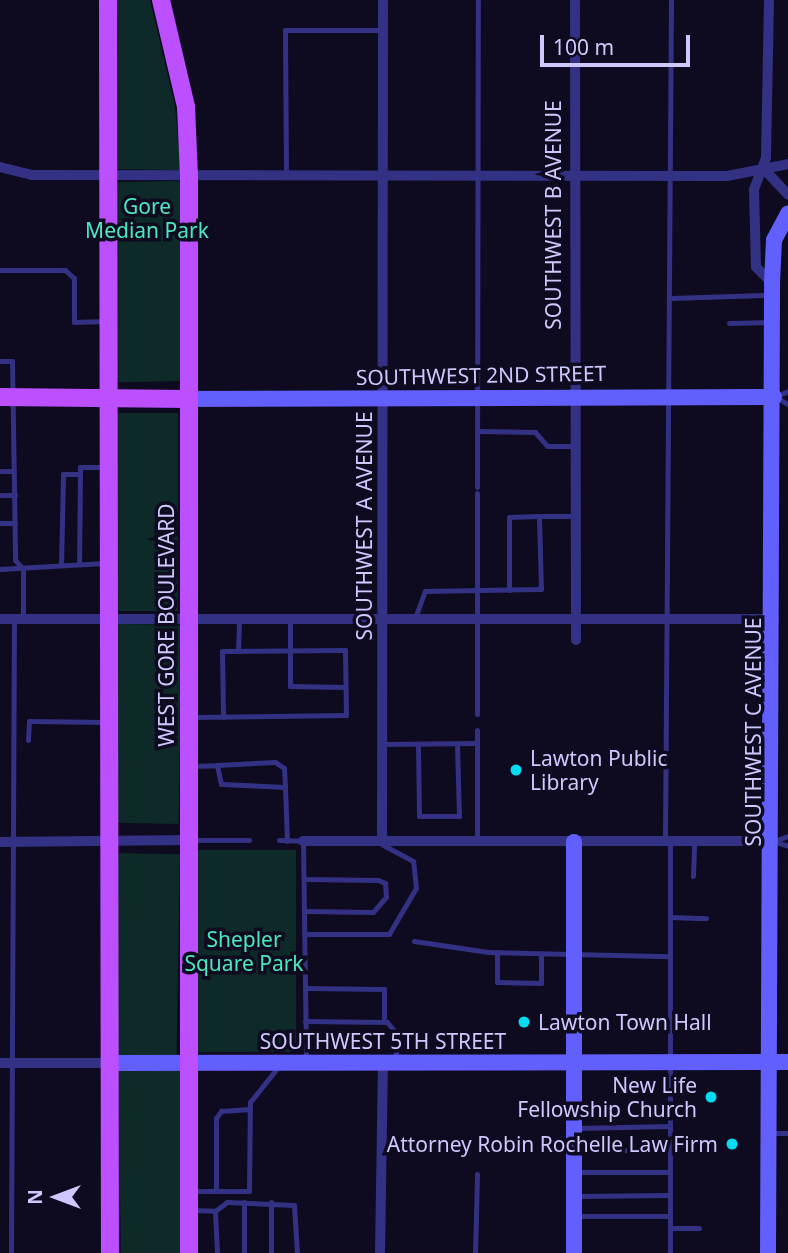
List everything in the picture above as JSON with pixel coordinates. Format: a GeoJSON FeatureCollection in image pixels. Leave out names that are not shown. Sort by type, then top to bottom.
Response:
{"type":"FeatureCollection","features":[{"type":"Feature","properties":{"kind":"main road"},"geometry":{"type":"LineString","coordinates":[[108,0],[105,176],[111,563],[110,1253]]}},
{"type":"Feature","properties":{"kind":"main road","name":"WEST GORE BOULEVARD"},"geometry":{"type":"LineString","coordinates":[[161,0],[186,107],[190,175],[189,1253]]}},
{"type":"Feature","properties":{"kind":"main road"},"geometry":{"type":"LineString","coordinates":[[6,397],[188,399]]}},
{"type":"Feature","properties":{"kind":"street","name":"SOUTHWEST A AVENUE"},"geometry":{"type":"LineString","coordinates":[[379,841],[383,744],[383,0]]}},
{"type":"Feature","properties":{"kind":"street","name":"SOUTHWEST B AVENUE"},"geometry":{"type":"LineString","coordinates":[[575,0],[573,394],[576,640]]}},
{"type":"Feature","properties":{"kind":"street"},"geometry":{"type":"LineString","coordinates":[[769,0],[764,169],[754,190],[756,267],[772,289]]}},
{"type":"Feature","properties":{"kind":"street"},"geometry":{"type":"LineString","coordinates":[[0,167],[31,175],[105,176],[480,173],[671,175],[764,169],[788,164]]}},
{"type":"Feature","properties":{"kind":"street"},"geometry":{"type":"LineString","coordinates":[[764,169],[788,195]]}},
{"type":"Feature","properties":{"kind":"street","name":"SOUTHWEST C AVENUE"},"geometry":{"type":"LineString","coordinates":[[768,1253],[770,1133],[780,1062],[783,841],[775,619],[783,397],[773,322],[772,289],[774,240],[788,214]]}},
{"type":"Feature","properties":{"kind":"street","name":"SOUTHWEST 2ND STREET"},"geometry":{"type":"LineString","coordinates":[[188,399],[479,394],[783,397]]}},
{"type":"Feature","properties":{"kind":"street"},"geometry":{"type":"LineString","coordinates":[[0,619],[775,619]]}},
{"type":"Feature","properties":{"kind":"street"},"geometry":{"type":"LineString","coordinates":[[0,842],[188,840]]}},
{"type":"Feature","properties":{"kind":"street"},"geometry":{"type":"LineString","coordinates":[[303,841],[783,841]]}},
{"type":"Feature","properties":{"kind":"street"},"geometry":{"type":"LineString","coordinates":[[574,842],[574,1253]]}},
{"type":"Feature","properties":{"kind":"street"},"geometry":{"type":"LineString","coordinates":[[380,1253],[390,1062]]}},
{"type":"Feature","properties":{"kind":"street","name":"SOUTHWEST 5TH STREET"},"geometry":{"type":"LineString","coordinates":[[110,1063],[780,1062]]}},
{"type":"Feature","properties":{"kind":"street"},"geometry":{"type":"LineString","coordinates":[[0,1063],[110,1063]]}},
{"type":"Feature","properties":{"kind":"lane"},"geometry":{"type":"LineString","coordinates":[[477,713],[480,173],[478,0]]}},
{"type":"Feature","properties":{"kind":"lane"},"geometry":{"type":"LineString","coordinates":[[670,0],[671,620],[665,644],[670,917],[670,1253]]}},
{"type":"Feature","properties":{"kind":"lane"},"geometry":{"type":"LineString","coordinates":[[286,175],[285,30],[383,30]]}},
{"type":"Feature","properties":{"kind":"lane"},"geometry":{"type":"LineString","coordinates":[[0,270],[71,273],[74,322],[108,321]]}},
{"type":"Feature","properties":{"kind":"lane"},"geometry":{"type":"LineString","coordinates":[[671,298],[772,289]]}},
{"type":"Feature","properties":{"kind":"lane"},"geometry":{"type":"LineString","coordinates":[[729,323],[773,322]]}},
{"type":"Feature","properties":{"kind":"lane"},"geometry":{"type":"LineString","coordinates":[[0,361],[12,361],[6,397],[15,471],[15,559],[23,569],[19,620],[14,842],[12,1253]]}},
{"type":"Feature","properties":{"kind":"lane"},"geometry":{"type":"LineString","coordinates":[[479,431],[535,432],[547,446],[574,446]]}},
{"type":"Feature","properties":{"kind":"lane"},"geometry":{"type":"LineString","coordinates":[[79,564],[80,467],[110,467]]}},
{"type":"Feature","properties":{"kind":"lane"},"geometry":{"type":"LineString","coordinates":[[0,471],[15,471]]}},
{"type":"Feature","properties":{"kind":"lane"},"geometry":{"type":"LineString","coordinates":[[61,565],[63,474],[80,474]]}},
{"type":"Feature","properties":{"kind":"lane"},"geometry":{"type":"LineString","coordinates":[[0,495],[15,495]]}},
{"type":"Feature","properties":{"kind":"lane"},"geometry":{"type":"LineString","coordinates":[[415,618],[425,592],[541,589],[539,516]]}},
{"type":"Feature","properties":{"kind":"lane"},"geometry":{"type":"LineString","coordinates":[[509,590],[509,517],[575,516]]}},
{"type":"Feature","properties":{"kind":"lane"},"geometry":{"type":"LineString","coordinates":[[0,523],[15,523]]}},
{"type":"Feature","properties":{"kind":"lane"},"geometry":{"type":"LineString","coordinates":[[0,569],[111,563]]}},
{"type":"Feature","properties":{"kind":"lane"},"geometry":{"type":"LineString","coordinates":[[238,651],[239,617]]}},
{"type":"Feature","properties":{"kind":"lane"},"geometry":{"type":"LineString","coordinates":[[290,618],[290,687],[345,687]]}},
{"type":"Feature","properties":{"kind":"lane"},"geometry":{"type":"LineString","coordinates":[[188,717],[223,717],[346,715],[345,650],[222,651],[223,717]]}},
{"type":"Feature","properties":{"kind":"lane"},"geometry":{"type":"LineString","coordinates":[[28,740],[29,721],[111,722]]}},
{"type":"Feature","properties":{"kind":"lane"},"geometry":{"type":"LineString","coordinates":[[477,730],[477,841]]}},
{"type":"Feature","properties":{"kind":"lane"},"geometry":{"type":"LineString","coordinates":[[418,744],[419,816],[459,816],[457,743]]}},
{"type":"Feature","properties":{"kind":"lane"},"geometry":{"type":"LineString","coordinates":[[383,744],[477,743]]}},
{"type":"Feature","properties":{"kind":"lane"},"geometry":{"type":"LineString","coordinates":[[188,766],[275,762],[284,768],[287,841]]}},
{"type":"Feature","properties":{"kind":"lane"},"geometry":{"type":"LineString","coordinates":[[218,765],[221,784],[285,787]]}},
{"type":"Feature","properties":{"kind":"lane"},"geometry":{"type":"LineString","coordinates":[[188,840],[249,840]]}},
{"type":"Feature","properties":{"kind":"lane"},"geometry":{"type":"LineString","coordinates":[[279,840],[303,841],[306,1062]]}},
{"type":"Feature","properties":{"kind":"lane"},"geometry":{"type":"LineString","coordinates":[[304,934],[389,934],[401,919],[416,888],[413,861],[379,841]]}},
{"type":"Feature","properties":{"kind":"lane"},"geometry":{"type":"LineString","coordinates":[[694,841],[694,876]]}},
{"type":"Feature","properties":{"kind":"lane"},"geometry":{"type":"LineString","coordinates":[[304,879],[378,880],[385,883],[386,897],[373,912],[304,911]]}},
{"type":"Feature","properties":{"kind":"lane"},"geometry":{"type":"LineString","coordinates":[[670,917],[706,918]]}},
{"type":"Feature","properties":{"kind":"lane"},"geometry":{"type":"LineString","coordinates":[[414,941],[497,952],[670,956]]}},
{"type":"Feature","properties":{"kind":"lane"},"geometry":{"type":"LineString","coordinates":[[497,952],[498,982],[541,983],[541,954]]}},
{"type":"Feature","properties":{"kind":"lane"},"geometry":{"type":"LineString","coordinates":[[305,988],[384,989],[384,1022]]}},
{"type":"Feature","properties":{"kind":"lane"},"geometry":{"type":"LineString","coordinates":[[305,1021],[384,1022],[396,1033],[390,1062]]}},
{"type":"Feature","properties":{"kind":"lane"},"geometry":{"type":"LineString","coordinates":[[189,1191],[249,1191],[250,1109],[254,1091],[284,1062]]}},
{"type":"Feature","properties":{"kind":"lane"},"geometry":{"type":"LineString","coordinates":[[216,1191],[216,1118],[221,1111],[250,1109]]}},
{"type":"Feature","properties":{"kind":"lane"},"geometry":{"type":"LineString","coordinates":[[574,1128],[670,1126]]}},
{"type":"Feature","properties":{"kind":"lane"},"geometry":{"type":"LineString","coordinates":[[770,1133],[788,1133]]}},
{"type":"Feature","properties":{"kind":"lane"},"geometry":{"type":"LineString","coordinates":[[574,1150],[670,1150]]}},
{"type":"Feature","properties":{"kind":"lane"},"geometry":{"type":"LineString","coordinates":[[574,1172],[670,1172]]}},
{"type":"Feature","properties":{"kind":"lane"},"geometry":{"type":"LineString","coordinates":[[475,1253],[477,1174]]}},
{"type":"Feature","properties":{"kind":"lane"},"geometry":{"type":"LineString","coordinates":[[575,1196],[670,1195]]}},
{"type":"Feature","properties":{"kind":"lane"},"geometry":{"type":"LineString","coordinates":[[189,1210],[215,1210],[227,1202],[294,1205],[298,1212],[297,1253]]}},
{"type":"Feature","properties":{"kind":"lane"},"geometry":{"type":"LineString","coordinates":[[244,1202],[244,1253]]}},
{"type":"Feature","properties":{"kind":"lane"},"geometry":{"type":"LineString","coordinates":[[271,1202],[271,1253]]}},
{"type":"Feature","properties":{"kind":"lane"},"geometry":{"type":"LineString","coordinates":[[215,1210],[217,1253]]}},
{"type":"Feature","properties":{"kind":"lane"},"geometry":{"type":"LineString","coordinates":[[575,1216],[670,1216]]}},
{"type":"Feature","properties":{"kind":"lane"},"geometry":{"type":"LineString","coordinates":[[670,1228],[699,1228]]}},
{"type":"Feature","properties":{"kind":"green space","name":"Gore Median Park"},"geometry":{"type":"Polygon","coordinates":[[[111,0],[150,0],[175,106],[181,170],[112,169],[111,0]]]}},
{"type":"Feature","properties":{"kind":"green space","name":"Gore Median Park"},"geometry":{"type":"Polygon","coordinates":[[[182,181],[185,381],[114,382],[110,182],[182,181]]]}},
{"type":"Feature","properties":{"kind":"green space"},"geometry":{"type":"Polygon","coordinates":[[[115,413],[178,413],[178,611],[115,611],[115,413]]]}},
{"type":"Feature","properties":{"kind":"green space"},"geometry":{"type":"Polygon","coordinates":[[[118,624],[182,625],[179,824],[115,823],[118,624]]]}},
{"type":"Feature","properties":{"kind":"green space","name":"Shepler Square Park"},"geometry":{"type":"Polygon","coordinates":[[[191,850],[296,850],[296,1052],[191,1052],[191,850]]]}},
{"type":"Feature","properties":{"kind":"green space"},"geometry":{"type":"Polygon","coordinates":[[[114,853],[180,854],[176,1056],[110,1055],[114,853]]]}},
{"type":"Feature","properties":{"kind":"green space"},"geometry":{"type":"Polygon","coordinates":[[[176,1068],[182,1072],[183,1253],[121,1253],[118,1069],[176,1068]]]}},
{"type":"Feature","properties":{"kind":"place","name":"Lawton Public Library"},"geometry":{"type":"Point","coordinates":[516,770]}},
{"type":"Feature","properties":{"kind":"place","name":"Lawton Town Hall"},"geometry":{"type":"Point","coordinates":[524,1022]}},
{"type":"Feature","properties":{"kind":"place","name":"New Life Fellowship Church"},"geometry":{"type":"Point","coordinates":[711,1097]}},
{"type":"Feature","properties":{"kind":"place","name":"Attorney Robin Rochelle Law Firm"},"geometry":{"type":"Point","coordinates":[732,1144]}}]}
